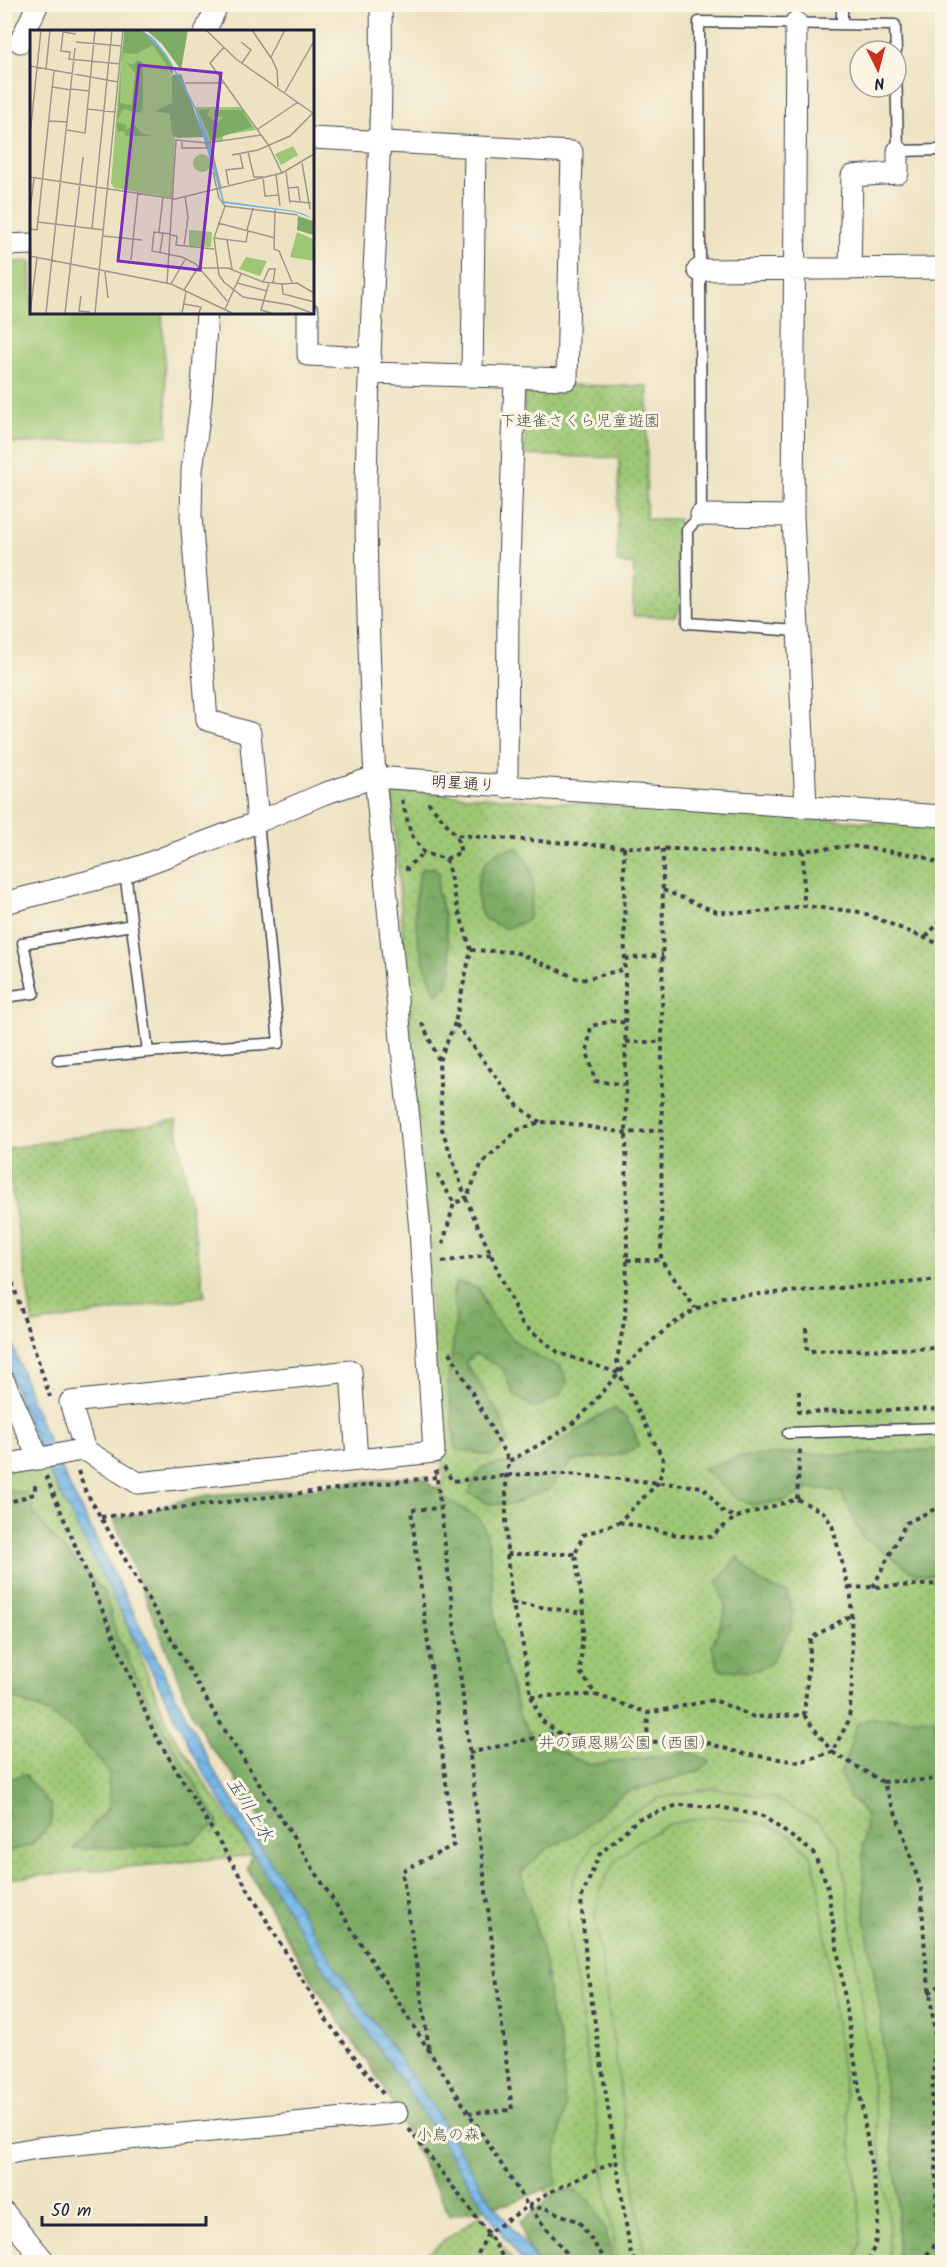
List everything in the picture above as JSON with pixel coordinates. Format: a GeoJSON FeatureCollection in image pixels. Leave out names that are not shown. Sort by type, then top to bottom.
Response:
{"type":"FeatureCollection","features":[{"type":"Feature","properties":{"kind":"street"},"geometry":{"type":"LineString","coordinates":[[19,39],[38,4]]}},
{"type":"Feature","properties":{"kind":"street"},"geometry":{"type":"LineString","coordinates":[[206,30],[218,4]]}},
{"type":"Feature","properties":{"kind":"street"},"geometry":{"type":"LineString","coordinates":[[4,1465],[43,1458],[79,1457],[138,1484],[434,1452],[420,1230],[375,777],[367,507],[370,366],[381,143],[381,4]]}},
{"type":"Feature","properties":{"kind":"street"},"geometry":{"type":"LineString","coordinates":[[796,22],[793,270],[794,516],[806,807]]}},
{"type":"Feature","properties":{"kind":"street"},"geometry":{"type":"LineString","coordinates":[[308,314],[308,355],[370,366],[472,376],[567,379],[572,152],[314,138]]}},
{"type":"Feature","properties":{"kind":"street"},"geometry":{"type":"LineString","coordinates":[[472,376],[475,148]]}},
{"type":"Feature","properties":{"kind":"street"},"geometry":{"type":"LineString","coordinates":[[850,268],[852,176],[898,173],[898,151]]}},
{"type":"Feature","properties":{"kind":"street"},"geometry":{"type":"LineString","coordinates":[[4,245],[30,244]]}},
{"type":"Feature","properties":{"kind":"street"},"geometry":{"type":"LineString","coordinates":[[698,270],[942,268]]}},
{"type":"Feature","properties":{"kind":"street"},"geometry":{"type":"LineString","coordinates":[[207,314],[201,402],[192,470],[191,516],[207,720],[250,733],[258,822]]}},
{"type":"Feature","properties":{"kind":"street"},"geometry":{"type":"LineString","coordinates":[[507,787],[508,597],[515,377]]}},
{"type":"Feature","properties":{"kind":"street"},"geometry":{"type":"LineString","coordinates":[[701,515],[794,516]]}},
{"type":"Feature","properties":{"kind":"street","name":"明星通り"},"geometry":{"type":"LineString","coordinates":[[4,903],[125,872],[258,822],[323,794],[375,777],[942,816]]}},
{"type":"Feature","properties":{"kind":"street"},"geometry":{"type":"LineString","coordinates":[[79,1457],[70,1402],[351,1371],[357,1460]]}},
{"type":"Feature","properties":{"kind":"street"},"geometry":{"type":"LineString","coordinates":[[4,1381],[43,1458]]}},
{"type":"Feature","properties":{"kind":"street"},"geometry":{"type":"LineString","coordinates":[[4,2154],[37,2148],[397,2112]]}},
{"type":"Feature","properties":{"kind":"street"},"geometry":{"type":"LineString","coordinates":[[4,2212],[45,2262]]}},
{"type":"Feature","properties":{"kind":"lane"},"geometry":{"type":"LineString","coordinates":[[842,4],[842,22]]}},
{"type":"Feature","properties":{"kind":"lane"},"geometry":{"type":"LineString","coordinates":[[797,631],[688,623],[687,530],[701,515],[698,270],[699,22],[842,22],[895,25],[896,39]]}},
{"type":"Feature","properties":{"kind":"lane"},"geometry":{"type":"LineString","coordinates":[[897,99],[898,151],[942,150]]}},
{"type":"Feature","properties":{"kind":"lane"},"geometry":{"type":"LineString","coordinates":[[58,1060],[279,1042],[258,822]]}},
{"type":"Feature","properties":{"kind":"lane"},"geometry":{"type":"LineString","coordinates":[[125,872],[148,1052]]}},
{"type":"Feature","properties":{"kind":"lane"},"geometry":{"type":"LineString","coordinates":[[4,997],[34,993],[23,943],[132,925]]}},
{"type":"Feature","properties":{"kind":"lane"},"geometry":{"type":"LineString","coordinates":[[788,1433],[942,1428]]}},
{"type":"Feature","properties":{"kind":"path"},"geometry":{"type":"LineString","coordinates":[[375,777],[402,800],[411,801]]}},
{"type":"Feature","properties":{"kind":"path"},"geometry":{"type":"LineString","coordinates":[[402,800],[411,834],[424,854],[446,859],[461,852],[456,835],[428,802],[419,801]]}},
{"type":"Feature","properties":{"kind":"path"},"geometry":{"type":"LineString","coordinates":[[456,835],[624,847],[778,853],[851,846],[922,856],[942,865]]}},
{"type":"Feature","properties":{"kind":"path"},"geometry":{"type":"LineString","coordinates":[[596,1695],[580,1672],[584,1613],[574,1554],[583,1535],[619,1522],[659,1482],[664,1461],[619,1373],[617,1360],[625,1316],[627,1260],[624,847]]}},
{"type":"Feature","properties":{"kind":"path"},"geometry":{"type":"LineString","coordinates":[[663,849],[661,1260],[695,1308]]}},
{"type":"Feature","properties":{"kind":"path"},"geometry":{"type":"LineString","coordinates":[[803,850],[804,906]]}},
{"type":"Feature","properties":{"kind":"path"},"geometry":{"type":"LineString","coordinates":[[439,1061],[455,1023],[471,950],[446,859]]}},
{"type":"Feature","properties":{"kind":"path"},"geometry":{"type":"LineString","coordinates":[[663,890],[717,912],[750,913],[804,906],[861,912],[942,945]]}},
{"type":"Feature","properties":{"kind":"path"},"geometry":{"type":"LineString","coordinates":[[926,937],[942,919]]}},
{"type":"Feature","properties":{"kind":"path"},"geometry":{"type":"LineString","coordinates":[[471,950],[515,952],[581,980],[625,969]]}},
{"type":"Feature","properties":{"kind":"path"},"geometry":{"type":"LineString","coordinates":[[625,959],[663,955]]}},
{"type":"Feature","properties":{"kind":"path"},"geometry":{"type":"LineString","coordinates":[[417,1013],[439,1061],[442,1129],[466,1199],[522,1324],[559,1353],[619,1373]]}},
{"type":"Feature","properties":{"kind":"path"},"geometry":{"type":"LineString","coordinates":[[626,1023],[612,1021],[591,1026],[587,1051],[595,1081],[626,1085]]}},
{"type":"Feature","properties":{"kind":"path"},"geometry":{"type":"LineString","coordinates":[[455,1023],[518,1106],[540,1122]]}},
{"type":"Feature","properties":{"kind":"path"},"geometry":{"type":"LineString","coordinates":[[626,1042],[662,1042]]}},
{"type":"Feature","properties":{"kind":"path"},"geometry":{"type":"LineString","coordinates":[[492,1254],[438,1262],[454,1203],[466,1199],[482,1163],[518,1130],[540,1122],[566,1123],[626,1132],[662,1130]]}},
{"type":"Feature","properties":{"kind":"path"},"geometry":{"type":"LineString","coordinates":[[4,1257],[51,1399]]}},
{"type":"Feature","properties":{"kind":"path"},"geometry":{"type":"LineString","coordinates":[[627,1260],[661,1260]]}},
{"type":"Feature","properties":{"kind":"path"},"geometry":{"type":"LineString","coordinates":[[509,1461],[539,1445],[581,1416],[619,1373],[659,1334],[695,1308],[722,1297],[942,1280]]}},
{"type":"Feature","properties":{"kind":"path"},"geometry":{"type":"LineString","coordinates":[[806,1328],[807,1351],[942,1348]]}},
{"type":"Feature","properties":{"kind":"path"},"geometry":{"type":"LineString","coordinates":[[447,1346],[509,1461],[506,1476],[507,1554],[512,1603],[521,1634],[531,1696],[541,1720],[557,1732],[575,1740],[605,1746],[647,1742],[701,1741],[744,1754],[799,1762],[832,1752],[849,1720],[852,1684],[849,1588],[832,1525],[823,1512],[797,1498],[737,1516],[710,1537],[682,1536],[619,1522]]}},
{"type":"Feature","properties":{"kind":"path"},"geometry":{"type":"LineString","coordinates":[[799,1391],[799,1412],[942,1409]]}},
{"type":"Feature","properties":{"kind":"path"},"geometry":{"type":"LineString","coordinates":[[797,1498],[800,1449]]}},
{"type":"Feature","properties":{"kind":"path"},"geometry":{"type":"LineString","coordinates":[[434,1452],[452,1481],[567,1474],[703,1487],[724,1513],[737,1516]]}},
{"type":"Feature","properties":{"kind":"path"},"geometry":{"type":"LineString","coordinates":[[434,1452],[512,2110],[469,2113]]}},
{"type":"Feature","properties":{"kind":"path"},"geometry":{"type":"LineString","coordinates":[[79,1457],[85,1490],[219,1721],[528,2206],[574,2262]]}},
{"type":"Feature","properties":{"kind":"path"},"geometry":{"type":"LineString","coordinates":[[4,1504],[34,1494],[43,1458]]}},
{"type":"Feature","properties":{"kind":"path"},"geometry":{"type":"LineString","coordinates":[[43,1458],[154,1733],[327,2021],[488,2233],[506,2262]]}},
{"type":"Feature","properties":{"kind":"path"},"geometry":{"type":"LineString","coordinates":[[101,1517],[436,1477]]}},
{"type":"Feature","properties":{"kind":"path"},"geometry":{"type":"LineString","coordinates":[[430,2052],[402,1871],[454,1845],[411,1510],[440,1508]]}},
{"type":"Feature","properties":{"kind":"path"},"geometry":{"type":"LineString","coordinates":[[873,1587],[906,1523],[937,1508],[942,1508]]}},
{"type":"Feature","properties":{"kind":"path"},"geometry":{"type":"LineString","coordinates":[[507,1554],[574,1554]]}},
{"type":"Feature","properties":{"kind":"path"},"geometry":{"type":"LineString","coordinates":[[849,1588],[942,1584]]}},
{"type":"Feature","properties":{"kind":"path"},"geometry":{"type":"LineString","coordinates":[[512,1603],[584,1613]]}},
{"type":"Feature","properties":{"kind":"path"},"geometry":{"type":"LineString","coordinates":[[850,1615],[811,1638],[804,1715],[832,1752],[883,1782],[942,1779]]}},
{"type":"Feature","properties":{"kind":"path"},"geometry":{"type":"LineString","coordinates":[[531,1696],[596,1695],[648,1713],[714,1700],[754,1716],[804,1715]]}},
{"type":"Feature","properties":{"kind":"path"},"geometry":{"type":"LineString","coordinates":[[647,1742],[648,1713]]}},
{"type":"Feature","properties":{"kind":"path"},"geometry":{"type":"LineString","coordinates":[[469,1753],[557,1732]]}},
{"type":"Feature","properties":{"kind":"path"},"geometry":{"type":"LineString","coordinates":[[883,1782],[902,1830],[921,1889],[929,1993],[935,2036],[933,2095],[940,2242],[937,2262]]}},
{"type":"Feature","properties":{"kind":"path"},"geometry":{"type":"LineString","coordinates":[[635,2262],[630,2250],[587,1971],[581,1899],[599,1855],[638,1819],[678,1805],[720,1807],[763,1815],[813,1852],[827,1884],[879,2215],[875,2245],[868,2262]]}},
{"type":"Feature","properties":{"kind":"path"},"geometry":{"type":"LineString","coordinates":[[929,1993],[942,1984]]}},
{"type":"Feature","properties":{"kind":"path"},"geometry":{"type":"LineString","coordinates":[[933,2095],[942,2102]]}},
{"type":"Feature","properties":{"kind":"path"},"geometry":{"type":"LineString","coordinates":[[474,2262],[488,2233],[548,2193],[616,2162]]}},
{"type":"Feature","properties":{"kind":"path"},"geometry":{"type":"LineString","coordinates":[[528,2206],[547,2209],[579,2222],[607,2262]]}},
{"type":"Feature","properties":{"kind":"path"},"geometry":{"type":"LineString","coordinates":[[921,2262],[940,2242]]}},
{"type":"Feature","properties":{"kind":"green space"},"geometry":{"type":"Polygon","coordinates":[[[30,261],[30,314],[162,314],[168,436],[5,444],[5,263],[30,261]]]}},
{"type":"Feature","properties":{"kind":"green space","name":"下連雀さくら児童遊園"},"geometry":{"type":"Polygon","coordinates":[[[531,385],[648,386],[646,519],[679,519],[680,610],[674,617],[633,616],[634,565],[617,563],[619,458],[525,455],[524,397],[531,385]]]}},
{"type":"Feature","properties":{"kind":"green space","name":"井の頭恩賜公園（西園）"},"geometry":{"type":"Polygon","coordinates":[[[392,791],[942,827],[942,2262],[599,2262],[556,2207],[233,1716],[153,1525],[444,1487],[392,791]]]}},
{"type":"Feature","properties":{"kind":"green space"},"geometry":{"type":"Polygon","coordinates":[[[517,848],[530,867],[533,889],[528,920],[506,929],[483,918],[478,900],[478,882],[484,865],[490,858],[500,851],[517,848]]]}},
{"type":"Feature","properties":{"kind":"green space"},"geometry":{"type":"Polygon","coordinates":[[[434,867],[439,874],[437,890],[443,910],[452,967],[447,985],[436,994],[424,963],[415,917],[417,886],[421,869],[434,867]]]}},
{"type":"Feature","properties":{"kind":"green space"},"geometry":{"type":"Polygon","coordinates":[[[176,1120],[205,1296],[33,1324],[5,1149],[176,1120]]]}},
{"type":"Feature","properties":{"kind":"green space"},"geometry":{"type":"Polygon","coordinates":[[[456,1282],[479,1288],[487,1308],[502,1328],[540,1358],[561,1367],[568,1383],[559,1396],[534,1408],[514,1395],[502,1368],[476,1354],[465,1362],[496,1409],[506,1429],[509,1440],[492,1456],[456,1449],[448,1383],[456,1318],[453,1293],[456,1282]]]}},
{"type":"Feature","properties":{"kind":"green space"},"geometry":{"type":"Polygon","coordinates":[[[613,1408],[630,1424],[639,1446],[621,1455],[572,1461],[549,1490],[531,1495],[514,1504],[490,1504],[468,1493],[481,1468],[535,1460],[613,1408]]]}},
{"type":"Feature","properties":{"kind":"green space"},"geometry":{"type":"Polygon","coordinates":[[[942,1449],[942,1576],[916,1574],[862,1537],[841,1492],[807,1489],[785,1501],[752,1505],[736,1498],[703,1468],[741,1457],[789,1453],[843,1455],[942,1449]]]}},
{"type":"Feature","properties":{"kind":"green space"},"geometry":{"type":"Polygon","coordinates":[[[58,1460],[172,1733],[253,1855],[5,1879],[5,1471],[58,1460]]]}},
{"type":"Feature","properties":{"kind":"green space","name":"小鳥の森"},"geometry":{"type":"Polygon","coordinates":[[[421,1476],[445,1498],[481,1520],[489,1543],[496,1629],[520,1717],[533,1739],[589,1765],[690,1752],[710,1761],[699,1771],[621,1794],[581,1831],[544,1851],[521,1873],[545,1962],[551,2017],[559,2035],[563,2056],[565,2109],[555,2160],[557,2184],[511,2203],[450,2216],[380,2081],[310,1978],[247,1869],[265,1822],[244,1797],[232,1773],[208,1744],[189,1706],[114,1519],[207,1495],[311,1489],[350,1482],[421,1476]]]}},
{"type":"Feature","properties":{"kind":"green space"},"geometry":{"type":"Polygon","coordinates":[[[5,1489],[27,1494],[35,1515],[55,1540],[105,1593],[116,1634],[160,1723],[218,1823],[191,1842],[143,1847],[73,1849],[109,1807],[109,1772],[75,1732],[49,1713],[5,1695],[5,1489]]]}},
{"type":"Feature","properties":{"kind":"green space"},"geometry":{"type":"Polygon","coordinates":[[[738,1556],[758,1580],[787,1593],[792,1609],[791,1629],[770,1664],[750,1672],[719,1669],[712,1645],[726,1611],[718,1582],[738,1556]]]}},
{"type":"Feature","properties":{"kind":"green space"},"geometry":{"type":"Polygon","coordinates":[[[869,1718],[934,1718],[938,1744],[942,1744],[942,2262],[898,2262],[898,2198],[884,2079],[881,2016],[865,1919],[863,1851],[866,1815],[850,1797],[840,1773],[856,1725],[869,1718]]]}},
{"type":"Feature","properties":{"kind":"green space"},"geometry":{"type":"Polygon","coordinates":[[[25,1775],[51,1807],[51,1823],[31,1845],[5,1852],[5,1780],[25,1775]]]}},
{"type":"Feature","properties":{"kind":"green space"},"geometry":{"type":"Polygon","coordinates":[[[713,1788],[774,1798],[820,1822],[839,1845],[846,1881],[888,2214],[889,2256],[885,2262],[854,2262],[860,2244],[860,2216],[819,1885],[811,1855],[792,1836],[765,1824],[713,1816],[669,1824],[638,1841],[615,1861],[600,1889],[595,1916],[643,2247],[650,2262],[619,2262],[616,2255],[567,1915],[573,1880],[593,1844],[622,1818],[660,1798],[713,1788]]]}},
{"type":"Feature","properties":{"kind":"green space"},"geometry":{"type":"Polygon","coordinates":[[[575,2190],[594,2205],[606,2233],[613,2262],[537,2262],[524,2240],[521,2221],[558,2192],[575,2190]]]}},
{"type":"Feature","properties":{"kind":"green space"},"geometry":{"type":"Polygon","coordinates":[[[481,2214],[514,2262],[426,2262],[425,2255],[481,2214]]]}},
{"type":"Feature","properties":{"kind":"water"},"geometry":{"type":"Polygon","coordinates":[[[4,1318],[31,1399],[60,1468],[213,1769],[335,1966],[430,2102],[487,2195],[537,2262],[523,2262],[504,2237],[313,1952],[201,1768],[48,1470],[17,1395],[5,1358],[4,1318]]]}},
{"type":"Feature","properties":{"kind":"water label","name":"玉川上水"},"geometry":{"type":"Point","coordinates":[249,1810]}}]}
